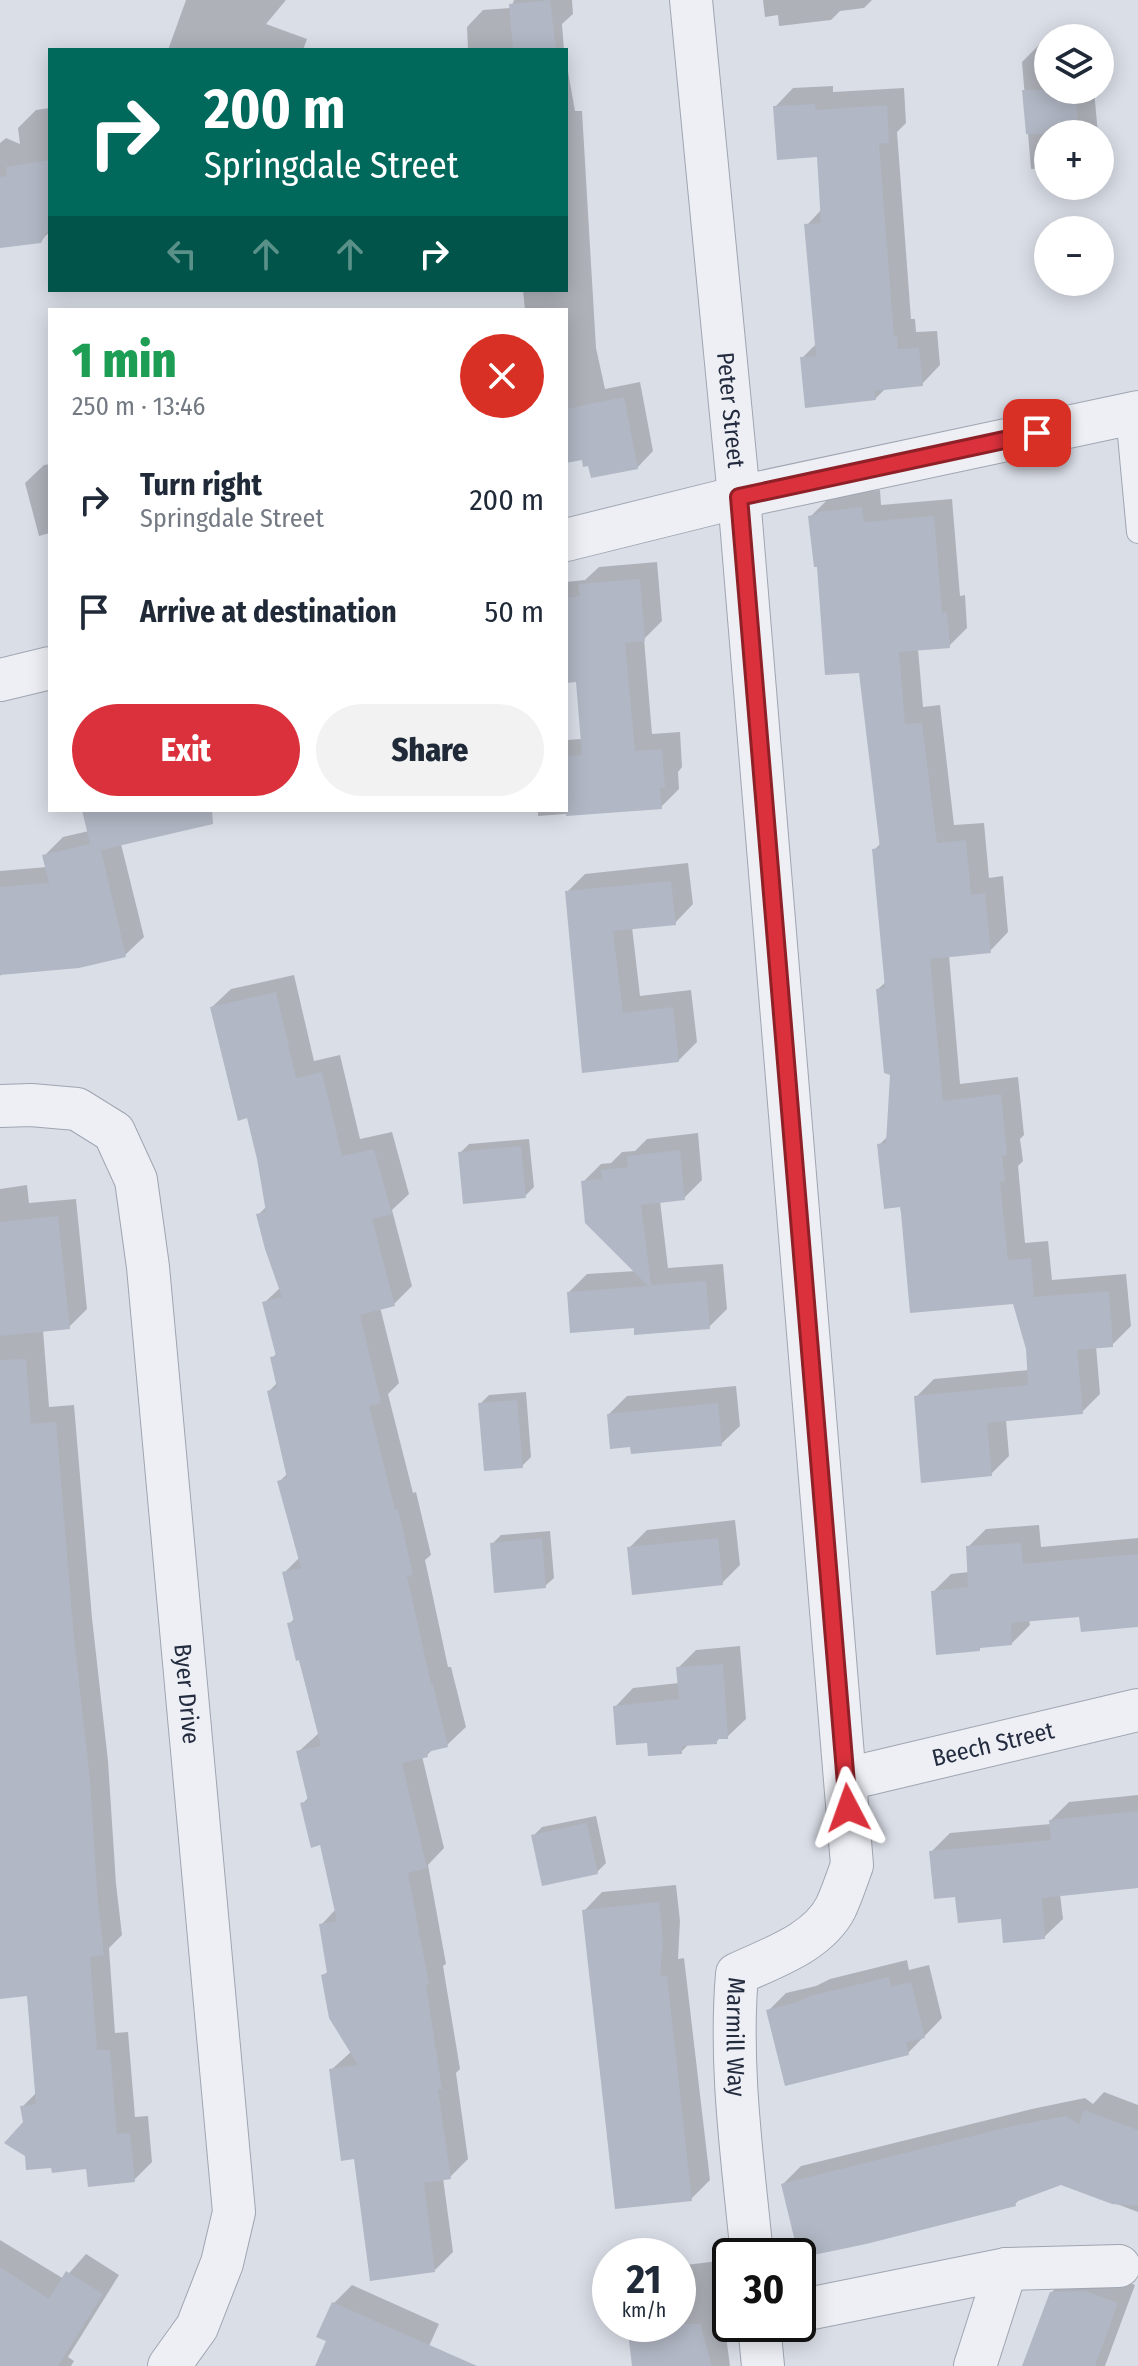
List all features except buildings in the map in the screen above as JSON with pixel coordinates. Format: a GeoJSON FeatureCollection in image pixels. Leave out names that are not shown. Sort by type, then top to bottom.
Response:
{"type":"FeatureCollection","features":[{"type":"Feature","properties":{"kind":"street","name":"Peter Street"},"geometry":{"type":"LineString","coordinates":[[691,0],[739,497],[847,1779]]}},
{"type":"Feature","properties":{"kind":"street"},"geometry":{"type":"LineString","coordinates":[[568,540],[739,497],[1132,413]]}},
{"type":"Feature","properties":{"kind":"street"},"geometry":{"type":"LineString","coordinates":[[0,680],[48,668]]}},
{"type":"Feature","properties":{"kind":"street","name":"Byer Drive"},"geometry":{"type":"LineString","coordinates":[[0,1106],[77,1109],[114,1132],[136,1180],[148,1267],[234,2212],[222,2263],[197,2327],[169,2366]]}},
{"type":"Feature","properties":{"kind":"street","name":"Beech Street"},"geometry":{"type":"LineString","coordinates":[[847,1779],[1138,1710]]}},
{"type":"Feature","properties":{"kind":"street","name":"Marmill Way"},"geometry":{"type":"LineString","coordinates":[[750,2238],[734,2073],[733,2013],[737,1974],[813,1935],[835,1910],[852,1865],[847,1779]]}},
{"type":"Feature","properties":{"kind":"street"},"geometry":{"type":"LineString","coordinates":[[816,2307],[1006,2269],[1119,2266]]}},
{"type":"Feature","properties":{"kind":"street"},"geometry":{"type":"LineString","coordinates":[[975,2366],[1006,2269]]}},
{"type":"Feature","properties":{"kind":"street"},"geometry":{"type":"LineString","coordinates":[[761,2342],[763,2366]]}},
{"type":"Feature","properties":{"kind":"lane"},"geometry":{"type":"LineString","coordinates":[[1132,413],[1138,532]]}},
{"type":"Feature","properties":{"kind":"route"},"geometry":{"type":"LineString","coordinates":[[848,1808],[739,497],[1037,433]]}}]}
